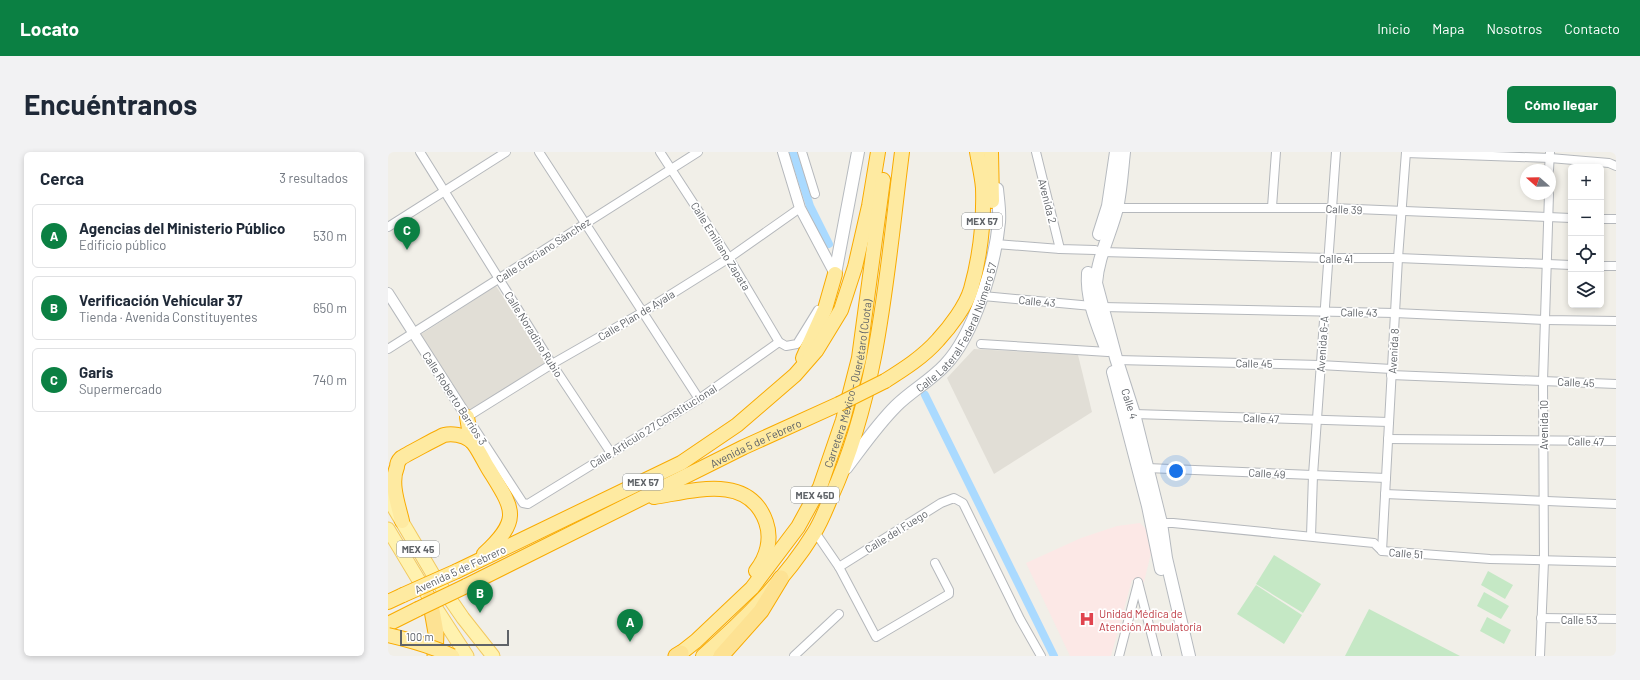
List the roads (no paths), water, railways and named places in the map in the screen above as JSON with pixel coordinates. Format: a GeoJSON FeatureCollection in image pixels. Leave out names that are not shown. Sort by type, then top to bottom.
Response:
{"type":"FeatureCollection","features":[{"type":"Feature","properties":{"kind":"highway","name":"Avenida 5 de Febrero"},"geometry":{"type":"LineString","coordinates":[[393,600],[474,564],[681,463],[737,425],[795,375],[816,352],[840,310],[855,267],[869,206],[878,152]]}},
{"type":"Feature","properties":{"kind":"highway","name":"Carretera México - Querétaro (Cuota)"},"geometry":{"type":"LineString","coordinates":[[678,655],[696,641],[752,588],[798,527],[820,487],[843,420],[859,358],[887,152]]}},
{"type":"Feature","properties":{"kind":"highway","name":"Carretera México - Querétaro (Cuota)"},"geometry":{"type":"LineString","coordinates":[[703,656],[753,610],[781,578],[815,532],[843,472],[864,406],[878,334],[902,152]]}},
{"type":"Feature","properties":{"kind":"highway","name":"Avenida 5 de Febrero"},"geometry":{"type":"LineString","coordinates":[[388,624],[744,447],[839,404],[885,381],[916,360],[938,341],[977,293],[978,253],[982,223],[983,188],[977,152]]}},
{"type":"Feature","properties":{"kind":"highway"},"geometry":{"type":"LineString","coordinates":[[977,293],[991,221],[992,152]]}},
{"type":"Feature","properties":{"kind":"highway"},"geometry":{"type":"LineString","coordinates":[[795,375],[825,309],[835,274]]}},
{"type":"Feature","properties":{"kind":"highway"},"geometry":{"type":"LineString","coordinates":[[467,417],[472,441],[507,500],[511,515],[508,527],[499,540],[474,564]]}},
{"type":"Feature","properties":{"kind":"highway"},"geometry":{"type":"LineString","coordinates":[[402,521],[394,479],[397,466],[401,458],[444,435],[457,434],[472,441]]}},
{"type":"Feature","properties":{"kind":"highway"},"geometry":{"type":"LineString","coordinates":[[639,500],[714,488],[735,490],[751,498],[763,513],[768,529],[768,546],[762,564],[742,590],[696,641]]}},
{"type":"Feature","properties":{"kind":"highway"},"geometry":{"type":"LineString","coordinates":[[721,656],[761,611],[781,578]]}},
{"type":"Feature","properties":{"kind":"highway"},"geometry":{"type":"LineString","coordinates":[[430,599],[436,633],[435,656]]}},
{"type":"Feature","properties":{"kind":"highway"},"geometry":{"type":"LineString","coordinates":[[388,635],[428,645],[452,656]]}},
{"type":"Feature","properties":{"kind":"main road"},"geometry":{"type":"LineString","coordinates":[[835,274],[858,152]]}},
{"type":"Feature","properties":{"kind":"main road","name":"Calle Lateral Federal Número 57"},"geometry":{"type":"LineString","coordinates":[[843,472],[873,432],[896,406],[945,365],[963,340],[977,293],[996,244],[999,221],[997,180],[992,152]]}},
{"type":"Feature","properties":{"kind":"main road","name":"Calle 4"},"geometry":{"type":"LineString","coordinates":[[1116,152],[1108,206],[1098,251],[1096,273],[1097,306],[1157,523],[1189,656]]}},
{"type":"Feature","properties":{"kind":"main road","name":"Calle 4"},"geometry":{"type":"LineString","coordinates":[[1098,251],[1117,208],[1124,152]]}},
{"type":"Feature","properties":{"kind":"main road","name":"Calle 4"},"geometry":{"type":"LineString","coordinates":[[1112,356],[1134,414],[1147,468],[1157,523],[1159,561],[1181,656]]}},
{"type":"Feature","properties":{"kind":"main road"},"geometry":{"type":"LineString","coordinates":[[388,498],[402,521]]}},
{"type":"Feature","properties":{"kind":"main road","name":"MEX 45"},"geometry":{"type":"LineString","coordinates":[[402,521],[434,576],[463,618],[493,656]]}},
{"type":"Feature","properties":{"kind":"main road","name":"MEX 45"},"geometry":{"type":"LineString","coordinates":[[388,529],[430,599],[468,656]]}},
{"type":"Feature","properties":{"kind":"street","name":"Calle Noradino Rubio"},"geometry":{"type":"LineString","coordinates":[[420,152],[552,364],[611,453]]}},
{"type":"Feature","properties":{"kind":"street"},"geometry":{"type":"LineString","coordinates":[[388,227],[506,152]]}},
{"type":"Feature","properties":{"kind":"street"},"geometry":{"type":"LineString","coordinates":[[539,152],[584,224],[699,399]]}},
{"type":"Feature","properties":{"kind":"street","name":"Calle Emiliano Zapata"},"geometry":{"type":"LineString","coordinates":[[660,152],[730,258],[780,342]]}},
{"type":"Feature","properties":{"kind":"street","name":"Calle Graciano Sánchez"},"geometry":{"type":"LineString","coordinates":[[388,348],[698,152]]}},
{"type":"Feature","properties":{"kind":"street"},"geometry":{"type":"LineString","coordinates":[[780,342],[790,346],[799,342],[820,306],[835,274],[800,208],[783,152]]}},
{"type":"Feature","properties":{"kind":"street"},"geometry":{"type":"LineString","coordinates":[[802,152],[815,194]]}},
{"type":"Feature","properties":{"kind":"street","name":"Avenida 2"},"geometry":{"type":"LineString","coordinates":[[1036,152],[1060,249]]}},
{"type":"Feature","properties":{"kind":"street"},"geometry":{"type":"LineString","coordinates":[[1272,207],[1276,152]]}},
{"type":"Feature","properties":{"kind":"street","name":"Avenida 6-A"},"geometry":{"type":"LineString","coordinates":[[1311,536],[1320,365],[1336,152]]}},
{"type":"Feature","properties":{"kind":"street"},"geometry":{"type":"LineString","coordinates":[[1406,153],[1550,155],[1609,163],[1616,166]]}},
{"type":"Feature","properties":{"kind":"street","name":"Avenida 8"},"geometry":{"type":"LineString","coordinates":[[1382,551],[1398,258],[1406,153]]}},
{"type":"Feature","properties":{"kind":"street","name":"Avenida 10"},"geometry":{"type":"LineString","coordinates":[[1540,656],[1544,561],[1542,500],[1543,381],[1548,264],[1549,200]]}},
{"type":"Feature","properties":{"kind":"street","name":"Calle Plan de Ayala"},"geometry":{"type":"LineString","coordinates":[[467,417],[552,364],[643,312],[730,258],[800,208]]}},
{"type":"Feature","properties":{"kind":"street","name":"Calle 39"},"geometry":{"type":"LineString","coordinates":[[1117,208],[1332,208],[1568,218]]}},
{"type":"Feature","properties":{"kind":"street"},"geometry":{"type":"LineString","coordinates":[[1604,219],[1616,219]]}},
{"type":"Feature","properties":{"kind":"street","name":"Calle 41"},"geometry":{"type":"LineString","coordinates":[[996,244],[1098,251],[1328,258],[1398,258],[1568,265]]}},
{"type":"Feature","properties":{"kind":"street"},"geometry":{"type":"LineString","coordinates":[[1604,266],[1616,266]]}},
{"type":"Feature","properties":{"kind":"street","name":"Calle Roberto Barrios 3"},"geometry":{"type":"LineString","coordinates":[[388,293],[523,503]]}},
{"type":"Feature","properties":{"kind":"street","name":"Calle 43"},"geometry":{"type":"LineString","coordinates":[[977,293],[1097,306],[1324,312],[1395,312],[1545,320],[1616,321]]}},
{"type":"Feature","properties":{"kind":"street","name":"Calle Artículo 27 Constitucional"},"geometry":{"type":"LineString","coordinates":[[523,503],[528,504],[699,399],[780,342]]}},
{"type":"Feature","properties":{"kind":"street","name":"Calle 45"},"geometry":{"type":"LineString","coordinates":[[981,344],[1112,356],[1320,365],[1392,372],[1616,384]]}},
{"type":"Feature","properties":{"kind":"street","name":"Calle 47"},"geometry":{"type":"LineString","coordinates":[[1134,414],[1389,422]]}},
{"type":"Feature","properties":{"kind":"street","name":"Calle 47"},"geometry":{"type":"LineString","coordinates":[[1388,439],[1616,441]]}},
{"type":"Feature","properties":{"kind":"street","name":"Calle 49"},"geometry":{"type":"LineString","coordinates":[[1147,468],[1160,467],[1313,476],[1386,478]]}},
{"type":"Feature","properties":{"kind":"street"},"geometry":{"type":"LineString","coordinates":[[1385,494],[1616,504]]}},
{"type":"Feature","properties":{"kind":"street","name":"Calle del Fuego"},"geometry":{"type":"LineString","coordinates":[[839,567],[941,503],[954,498],[963,503],[1020,619],[1041,656]]}},
{"type":"Feature","properties":{"kind":"street","name":"Calle 51"},"geometry":{"type":"LineString","coordinates":[[1157,523],[1374,543],[1382,551],[1490,559],[1616,562]]}},
{"type":"Feature","properties":{"kind":"street"},"geometry":{"type":"LineString","coordinates":[[815,532],[839,567],[876,637],[948,594],[949,590],[935,564]]}},
{"type":"Feature","properties":{"kind":"street"},"geometry":{"type":"LineString","coordinates":[[1119,656],[1138,582],[1158,656]]}},
{"type":"Feature","properties":{"kind":"street"},"geometry":{"type":"LineString","coordinates":[[731,656],[750,633],[761,611]]}},
{"type":"Feature","properties":{"kind":"street"},"geometry":{"type":"LineString","coordinates":[[794,656],[839,614]]}},
{"type":"Feature","properties":{"kind":"street","name":"Calle 53"},"geometry":{"type":"LineString","coordinates":[[1541,618],[1616,619]]}},
{"type":"Feature","properties":{"kind":"waterway"},"geometry":{"type":"LineString","coordinates":[[793,152],[810,206],[829,244]]}},
{"type":"Feature","properties":{"kind":"waterway"},"geometry":{"type":"LineString","coordinates":[[925,395],[1054,656]]}},
{"type":"Feature","properties":{"kind":"place","name":"Garis"},"geometry":{"type":"Point","coordinates":[407,250]}},
{"type":"Feature","properties":{"kind":"place","name":"Verificación Vehícular 37"},"geometry":{"type":"Point","coordinates":[480,613]}},
{"type":"Feature","properties":{"kind":"place","name":"Unidad Médica de Atención Ambulatoria"},"geometry":{"type":"Point","coordinates":[1087,619]}},
{"type":"Feature","properties":{"kind":"place","name":"Agencias del Ministerio Público"},"geometry":{"type":"Point","coordinates":[630,642]}}]}
